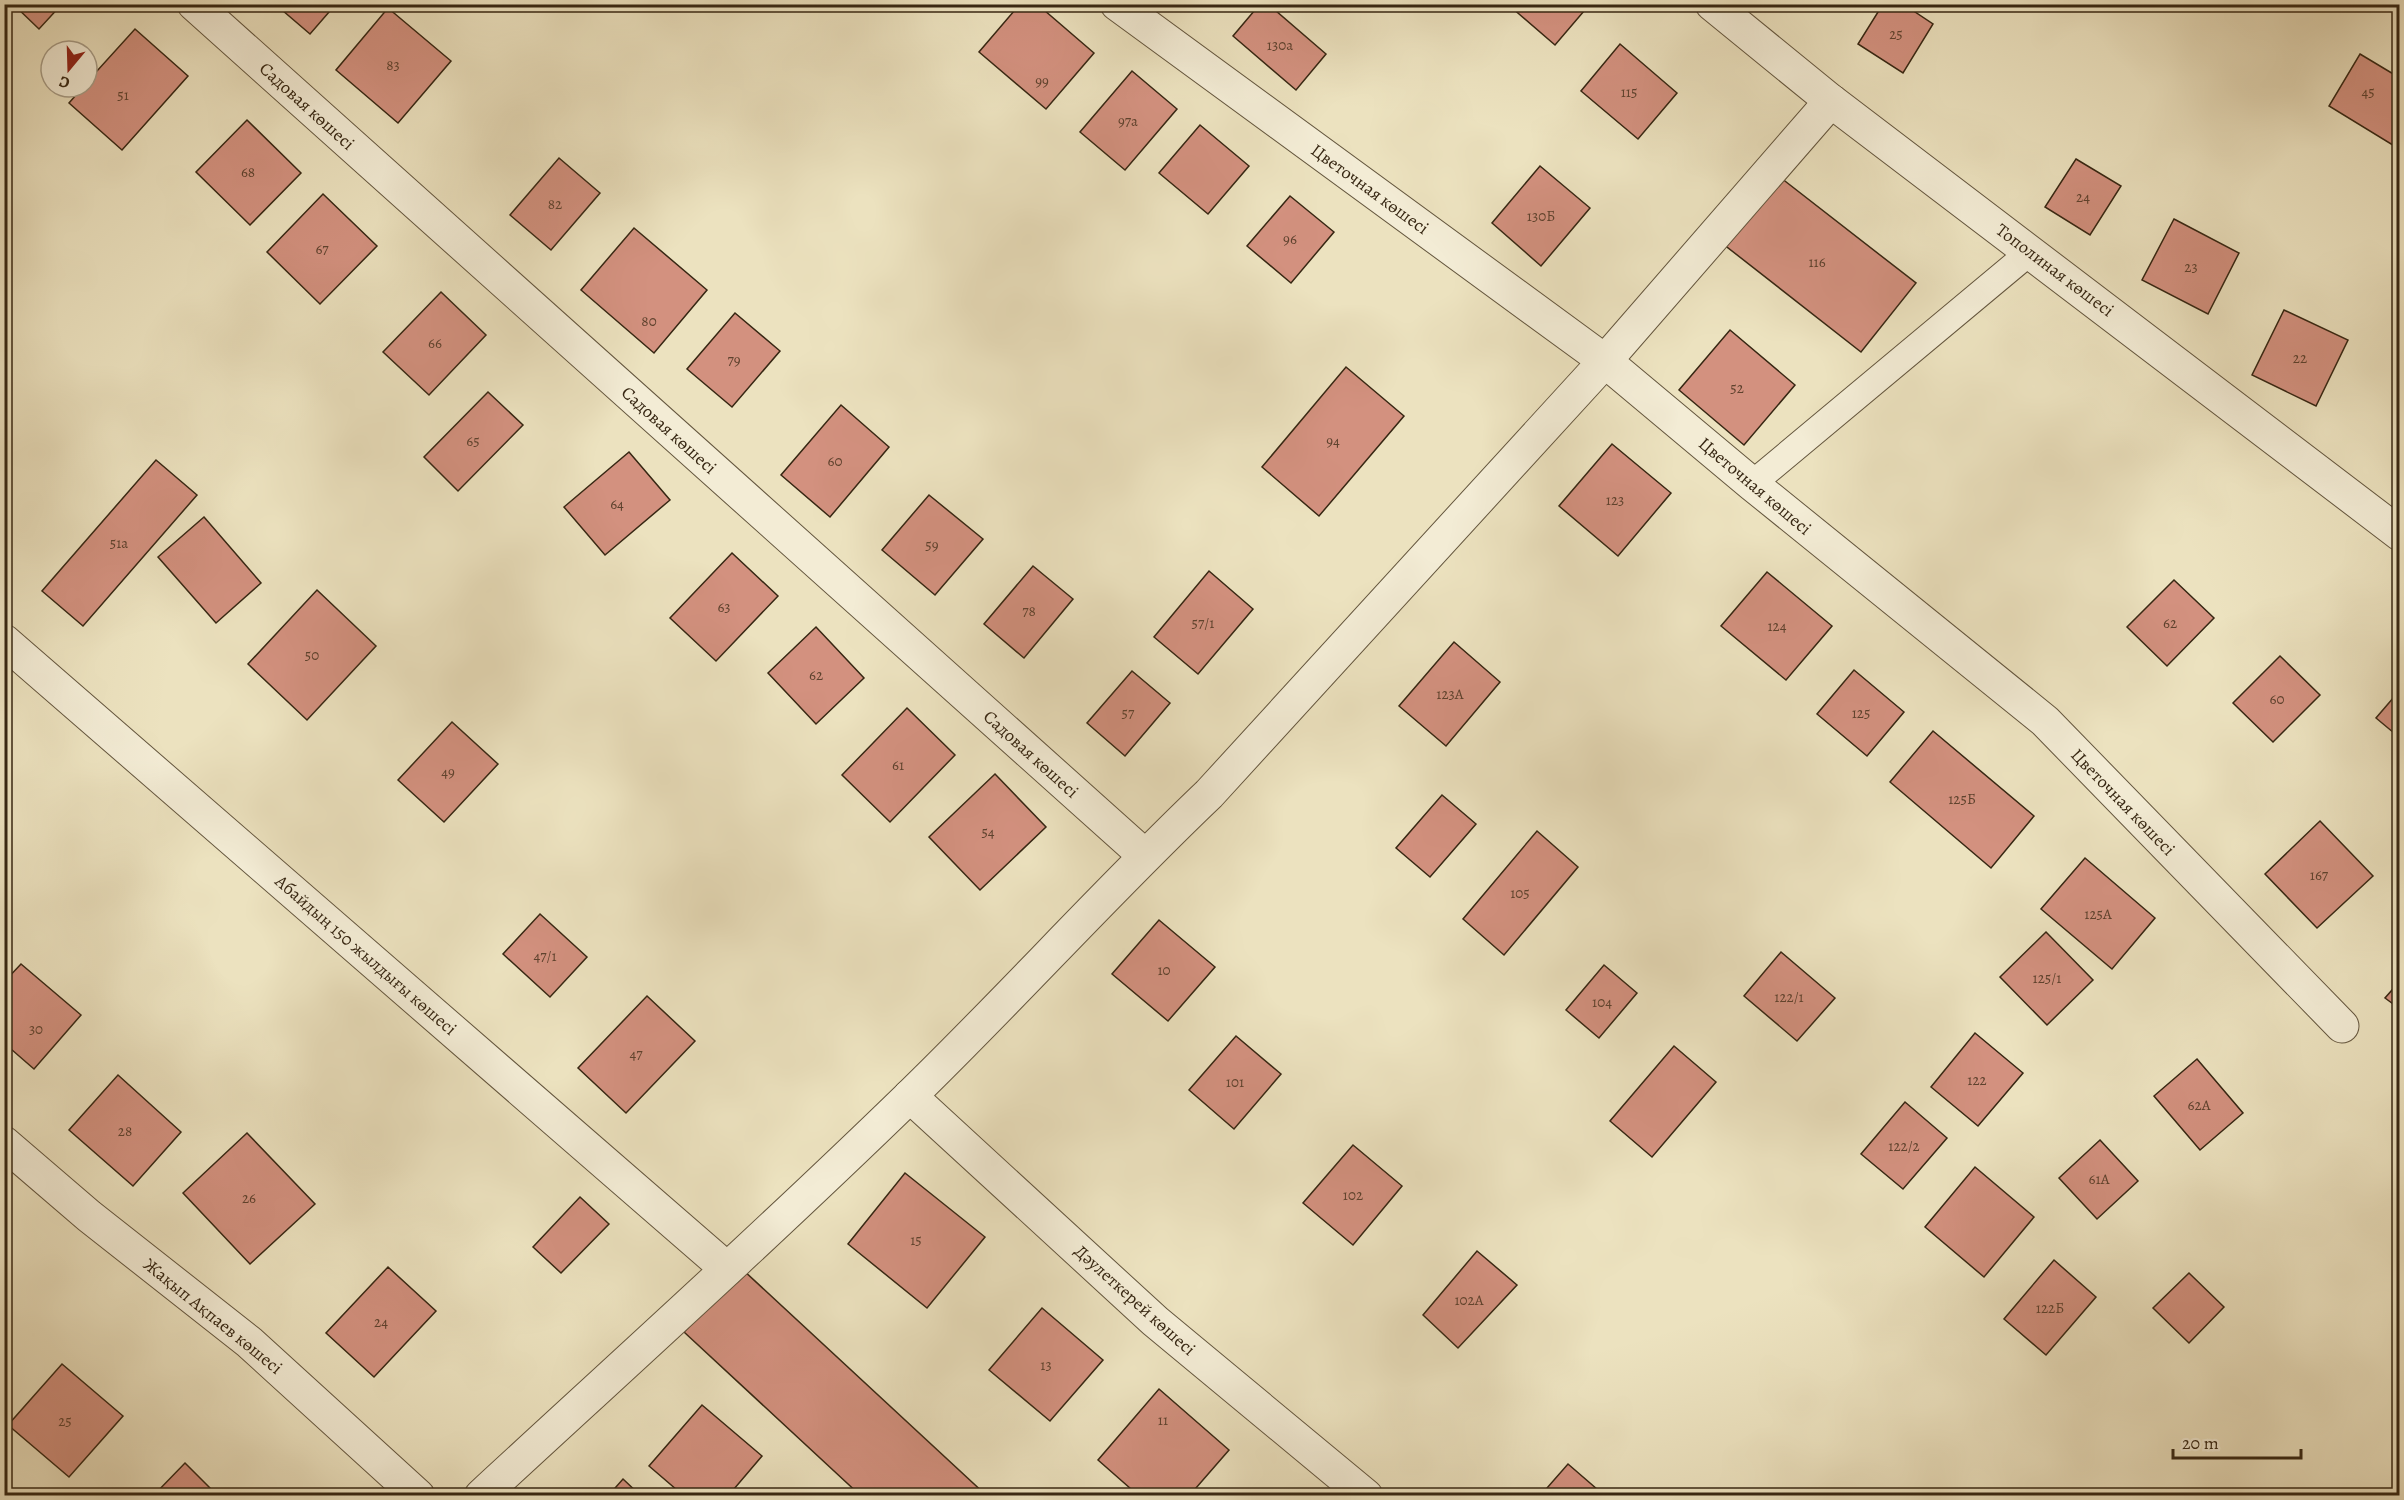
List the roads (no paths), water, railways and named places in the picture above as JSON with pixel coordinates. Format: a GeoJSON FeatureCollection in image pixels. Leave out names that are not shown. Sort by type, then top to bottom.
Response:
{"type":"FeatureCollection","features":[{"type":"Feature","properties":{"kind":"street","name":"Садовая көшесі"},"geometry":{"type":"LineString","coordinates":[[194,4],[1144,855]]}},
{"type":"Feature","properties":{"kind":"street","name":"Цветочная көшесі"},"geometry":{"type":"LineString","coordinates":[[1117,4],[1605,361],[1752,484],[2045,721],[2342,1026]]}},
{"type":"Feature","properties":{"kind":"street","name":"Тополиная көшесі"},"geometry":{"type":"LineString","coordinates":[[1712,4],[1831,101],[2400,534]]}},
{"type":"Feature","properties":{"kind":"street"},"geometry":{"type":"LineString","coordinates":[[481,1496],[910,1096],[1144,855],[1209,794],[1605,361],[1831,101]]}},
{"type":"Feature","properties":{"kind":"street","name":"Абайдың 150 жылдығы көшесі"},"geometry":{"type":"LineString","coordinates":[[4,641],[727,1269]]}},
{"type":"Feature","properties":{"kind":"street","name":"Дәулеткерей көшесі"},"geometry":{"type":"LineString","coordinates":[[910,1096],[1155,1321],[1366,1496]]}},
{"type":"Feature","properties":{"kind":"street","name":"Жақып Ақпаев көшесі"},"geometry":{"type":"LineString","coordinates":[[4,1143],[89,1216],[249,1342],[418,1496]]}},
{"type":"Feature","properties":{"kind":"lane"},"geometry":{"type":"LineString","coordinates":[[1752,484],[2030,252]]}}]}
